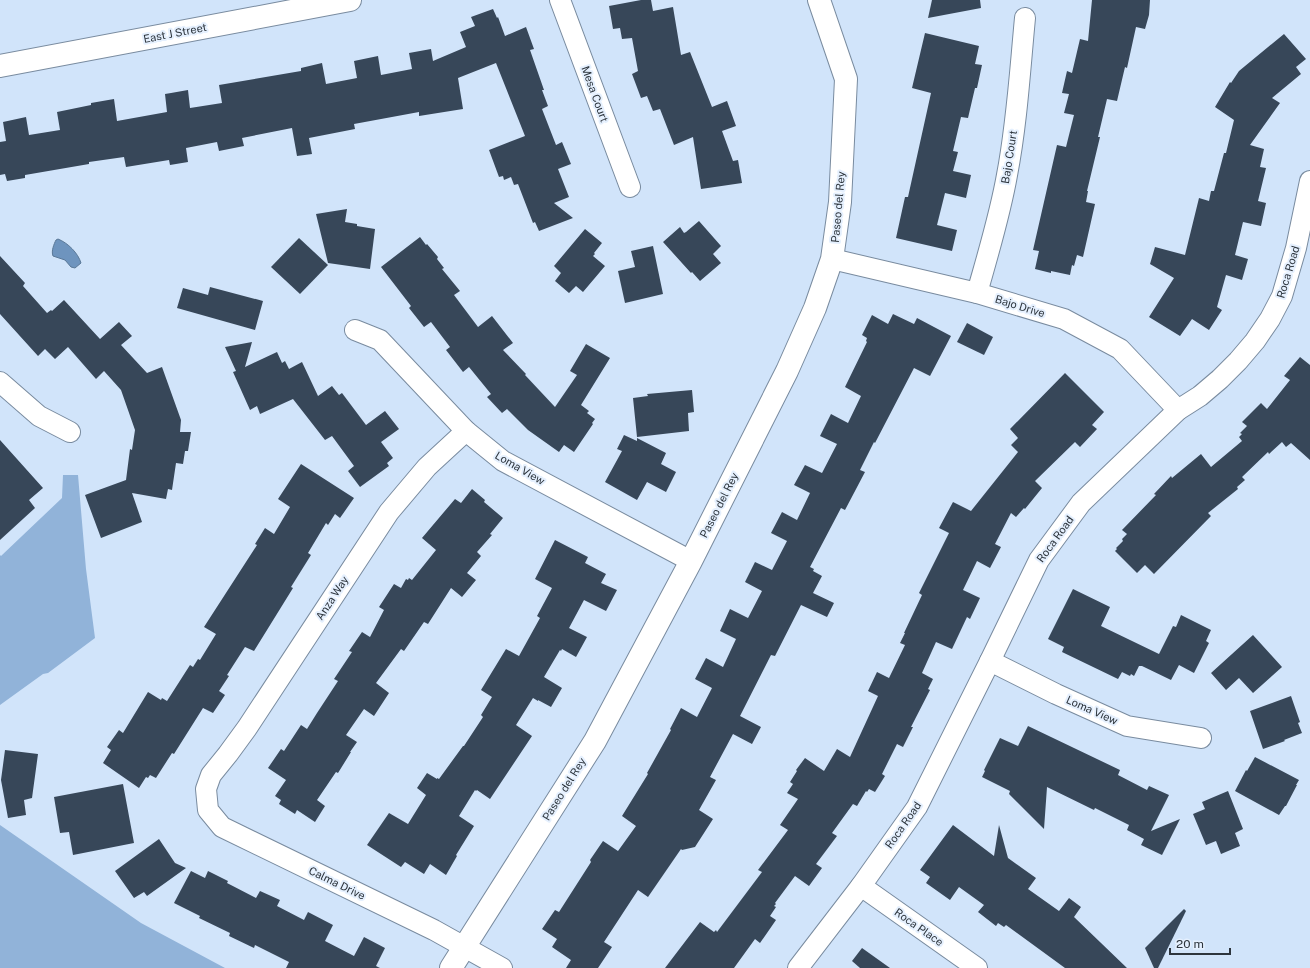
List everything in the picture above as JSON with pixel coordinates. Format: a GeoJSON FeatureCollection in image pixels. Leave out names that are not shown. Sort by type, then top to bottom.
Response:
{"type":"FeatureCollection","features":[{"type":"Feature","properties":{"kind":"main road","name":"East J Street"},"geometry":{"type":"LineString","coordinates":[[0,66],[350,0]]}},
{"type":"Feature","properties":{"kind":"main road","name":"Paseo del Rey"},"geometry":{"type":"LineString","coordinates":[[452,968],[595,742],[691,561],[787,371],[816,308],[832,259],[840,202],[846,79],[819,0]]}},
{"type":"Feature","properties":{"kind":"street","name":"Mesa Court"},"geometry":{"type":"LineString","coordinates":[[560,0],[630,187]]}},
{"type":"Feature","properties":{"kind":"street","name":"Bajo Court"},"geometry":{"type":"LineString","coordinates":[[977,293],[995,229],[1007,175],[1015,121],[1025,18]]}},
{"type":"Feature","properties":{"kind":"street","name":"Roca Road"},"geometry":{"type":"LineString","coordinates":[[798,968],[917,807],[1039,560],[1081,503],[1178,410],[1200,396],[1234,366],[1270,320],[1282,296],[1296,248],[1310,181]]}},
{"type":"Feature","properties":{"kind":"street","name":"Bajo Drive"},"geometry":{"type":"LineString","coordinates":[[832,259],[977,293],[1064,319],[1120,350],[1178,410]]}},
{"type":"Feature","properties":{"kind":"street","name":"Loma View"},"geometry":{"type":"LineString","coordinates":[[355,330],[380,340],[466,431],[503,461],[691,561]]}},
{"type":"Feature","properties":{"kind":"street"},"geometry":{"type":"LineString","coordinates":[[0,382],[38,416],[70,432]]}},
{"type":"Feature","properties":{"kind":"street","name":"Anza Way"},"geometry":{"type":"LineString","coordinates":[[211,776],[247,728],[389,512],[427,467],[466,431]]}},
{"type":"Feature","properties":{"kind":"street","name":"Loma View"},"geometry":{"type":"LineString","coordinates":[[990,661],[1056,694],[1127,726],[1201,738]]}},
{"type":"Feature","properties":{"kind":"street","name":"Calma Drive"},"geometry":{"type":"LineString","coordinates":[[211,776],[206,789],[208,810],[222,827],[434,930],[502,968]]}},
{"type":"Feature","properties":{"kind":"street","name":"Roca Place"},"geometry":{"type":"LineString","coordinates":[[860,886],[977,968]]}},
{"type":"Feature","properties":{"kind":"shaded area"},"geometry":{"type":"Polygon","coordinates":[[[58,239],[69,246],[78,256],[81,263],[75,268],[71,267],[65,260],[53,256],[53,248],[56,240],[58,239]]]}},
{"type":"Feature","properties":{"kind":"shaded area"},"geometry":{"type":"Polygon","coordinates":[[[63,475],[78,475],[86,569],[95,638],[48,673],[43,674],[0,705],[0,555],[1,556],[62,498],[63,475]]]}},
{"type":"Feature","properties":{"kind":"shaded area"},"geometry":{"type":"Polygon","coordinates":[[[0,825],[141,923],[225,968],[0,968],[0,825]]]}},
{"type":"Feature","properties":{"kind":"building"},"geometry":{"type":"Polygon","coordinates":[[[641,0],[651,0],[653,11],[673,7],[681,55],[690,52],[712,107],[727,101],[736,126],[722,131],[733,161],[738,160],[742,183],[701,189],[693,137],[674,145],[660,109],[653,111],[647,96],[641,98],[632,74],[638,71],[632,38],[622,39],[620,28],[613,29],[609,6],[641,0]]]}},
{"type":"Feature","properties":{"kind":"building"},"geometry":{"type":"Polygon","coordinates":[[[932,0],[980,0],[981,8],[928,18],[932,0]]]}},
{"type":"Feature","properties":{"kind":"building"},"geometry":{"type":"Polygon","coordinates":[[[1092,0],[1150,0],[1149,15],[1145,29],[1136,27],[1127,68],[1125,67],[1117,101],[1107,99],[1098,137],[1100,137],[1087,191],[1086,202],[1095,204],[1083,257],[1077,255],[1074,266],[1072,265],[1070,275],[1051,271],[1051,273],[1035,269],[1039,251],[1033,250],[1057,145],[1066,147],[1074,115],[1064,113],[1069,94],[1062,93],[1067,71],[1072,73],[1080,39],[1088,41],[1092,0]]]}},
{"type":"Feature","properties":{"kind":"building"},"geometry":{"type":"Polygon","coordinates":[[[493,9],[497,18],[498,17],[505,36],[526,27],[534,49],[530,50],[548,106],[542,109],[556,145],[562,142],[571,164],[558,169],[569,197],[554,203],[573,218],[539,231],[535,222],[533,223],[518,184],[514,185],[511,177],[504,180],[503,176],[499,177],[489,150],[525,136],[496,63],[458,78],[463,109],[419,116],[419,112],[354,124],[355,129],[309,138],[312,154],[297,156],[292,128],[242,138],[244,146],[219,151],[217,142],[186,148],[188,162],[170,165],[169,160],[126,167],[124,157],[89,162],[89,164],[25,175],[25,178],[7,181],[5,174],[0,175],[0,142],[6,141],[3,122],[26,117],[29,135],[60,130],[57,112],[91,105],[91,103],[114,99],[117,121],[167,112],[165,94],[188,90],[190,108],[222,103],[219,85],[301,71],[301,68],[322,63],[326,84],[357,78],[354,61],[378,56],[381,75],[412,69],[409,53],[431,49],[433,61],[466,47],[460,32],[475,26],[471,17],[493,9]]]}},
{"type":"Feature","properties":{"kind":"building"},"geometry":{"type":"Polygon","coordinates":[[[925,33],[979,46],[975,64],[982,65],[968,118],[961,117],[953,151],[958,152],[953,171],[971,175],[966,198],[945,193],[937,225],[957,230],[952,251],[896,238],[905,197],[908,197],[931,93],[912,88],[925,33]]]}},
{"type":"Feature","properties":{"kind":"building"},"geometry":{"type":"Polygon","coordinates":[[[1284,34],[1306,59],[1296,67],[1301,74],[1272,98],[1280,103],[1250,145],[1264,149],[1260,167],[1266,168],[1258,201],[1266,203],[1261,226],[1243,222],[1235,255],[1248,259],[1242,280],[1226,275],[1217,307],[1222,310],[1209,330],[1192,319],[1180,336],[1149,317],[1174,278],[1150,264],[1155,247],[1185,255],[1199,198],[1209,201],[1211,191],[1214,191],[1224,153],[1226,153],[1234,120],[1215,107],[1230,82],[1231,83],[1239,71],[1284,34]]]}},
{"type":"Feature","properties":{"kind":"building"},"geometry":{"type":"Polygon","coordinates":[[[347,209],[345,222],[375,229],[370,269],[328,263],[316,214],[347,209]]]}},
{"type":"Feature","properties":{"kind":"building"},"geometry":{"type":"Polygon","coordinates":[[[699,221],[721,246],[713,254],[721,263],[700,281],[663,242],[680,227],[684,233],[699,221]]]}},
{"type":"Feature","properties":{"kind":"building"},"geometry":{"type":"Polygon","coordinates":[[[585,229],[602,243],[593,256],[605,266],[583,292],[576,286],[569,293],[555,281],[561,273],[554,266],[585,229]]]}},
{"type":"Feature","properties":{"kind":"building"},"geometry":{"type":"Polygon","coordinates":[[[420,237],[438,257],[437,259],[444,268],[442,269],[460,291],[454,295],[478,327],[492,316],[513,343],[503,350],[555,407],[577,375],[570,371],[586,344],[610,358],[581,405],[589,411],[587,413],[595,419],[574,452],[564,445],[559,452],[528,430],[507,409],[502,413],[487,397],[491,394],[469,367],[463,372],[446,350],[450,347],[431,322],[424,327],[409,308],[411,306],[381,267],[420,237]]]}},
{"type":"Feature","properties":{"kind":"building"},"geometry":{"type":"Polygon","coordinates":[[[299,238],[328,265],[300,294],[271,267],[299,238]]]}},
{"type":"Feature","properties":{"kind":"building"},"geometry":{"type":"Polygon","coordinates":[[[653,246],[663,294],[625,303],[618,271],[635,267],[631,251],[653,246]]]}},
{"type":"Feature","properties":{"kind":"building"},"geometry":{"type":"Polygon","coordinates":[[[0,256],[25,283],[23,286],[47,313],[51,310],[52,311],[64,300],[100,339],[119,322],[132,336],[121,345],[147,373],[162,367],[181,420],[180,432],[191,432],[188,451],[185,451],[183,464],[176,463],[172,490],[168,489],[166,499],[132,493],[142,522],[101,538],[85,495],[126,480],[130,449],[132,450],[135,430],[121,390],[104,371],[96,379],[68,347],[55,359],[45,349],[38,356],[0,314],[0,256]]]}},
{"type":"Feature","properties":{"kind":"building"},"geometry":{"type":"Polygon","coordinates":[[[210,287],[263,301],[255,330],[177,308],[183,288],[208,295],[210,287]]]}},
{"type":"Feature","properties":{"kind":"building"},"geometry":{"type":"Polygon","coordinates":[[[893,314],[914,324],[917,318],[951,336],[930,376],[914,368],[860,470],[865,472],[845,510],[841,508],[810,567],[814,569],[813,571],[822,576],[813,593],[834,603],[827,617],[801,605],[775,656],[771,655],[740,716],[761,727],[752,744],[733,734],[710,777],[716,780],[699,810],[713,819],[695,847],[681,849],[648,897],[638,890],[604,942],[612,947],[598,968],[566,968],[571,960],[552,947],[557,939],[542,929],[555,910],[559,912],[603,841],[618,851],[636,826],[622,816],[648,774],[647,773],[671,730],[670,729],[681,708],[697,717],[712,688],[695,679],[706,658],[723,667],[736,639],[720,631],[730,609],[748,618],[762,591],[745,582],[755,562],[772,570],[787,541],[771,533],[782,512],[797,520],[810,493],[794,485],[805,465],[822,473],[837,444],[820,436],[831,414],[848,423],[861,396],[845,387],[867,342],[867,338],[862,335],[872,315],[888,324],[893,314]]]}},
{"type":"Feature","properties":{"kind":"building"},"geometry":{"type":"Polygon","coordinates":[[[967,323],[993,337],[984,355],[957,342],[967,323]]]}},
{"type":"Feature","properties":{"kind":"building"},"geometry":{"type":"Polygon","coordinates":[[[252,342],[245,367],[277,352],[282,363],[285,361],[289,369],[302,362],[318,396],[332,386],[339,395],[342,393],[366,425],[385,411],[399,429],[381,442],[393,458],[387,463],[389,466],[360,487],[348,471],[354,466],[332,436],[325,440],[293,399],[260,414],[257,406],[250,410],[233,372],[236,371],[225,347],[252,342]]]}},
{"type":"Feature","properties":{"kind":"building"},"geometry":{"type":"Polygon","coordinates":[[[1300,357],[1310,365],[1310,460],[1291,443],[1286,447],[1282,442],[1269,454],[1268,452],[1242,477],[1245,480],[1237,487],[1238,489],[1208,513],[1211,516],[1154,574],[1145,565],[1137,573],[1115,551],[1123,541],[1122,539],[1127,534],[1122,530],[1156,495],[1154,494],[1171,476],[1172,478],[1201,454],[1211,467],[1242,441],[1239,437],[1242,434],[1240,433],[1247,426],[1242,422],[1261,403],[1267,409],[1290,380],[1284,376],[1300,357]]]}},
{"type":"Feature","properties":{"kind":"building"},"geometry":{"type":"Polygon","coordinates":[[[1065,373],[1104,412],[1092,425],[1097,429],[1080,447],[1075,442],[1035,481],[1042,488],[1025,509],[1024,508],[1016,517],[1011,513],[995,544],[1001,547],[990,568],[977,561],[963,590],[980,598],[970,619],[967,617],[952,649],[936,642],[922,673],[933,679],[928,689],[930,690],[911,727],[913,727],[903,747],[897,744],[882,774],[885,776],[875,792],[869,789],[867,792],[866,791],[857,806],[853,804],[832,833],[837,836],[816,864],[822,868],[809,886],[795,876],[775,903],[776,904],[774,906],[776,907],[770,916],[776,920],[760,943],[755,939],[734,968],[665,968],[700,922],[714,932],[716,930],[717,932],[762,872],[758,870],[788,830],[780,825],[798,799],[787,793],[793,784],[790,782],[797,771],[796,770],[805,758],[824,771],[837,749],[850,757],[878,696],[868,691],[877,672],[889,678],[905,645],[900,643],[922,595],[919,593],[949,533],[939,528],[953,502],[971,511],[1018,452],[1011,445],[1018,438],[1010,429],[1065,373]]]}},
{"type":"Feature","properties":{"kind":"building"},"geometry":{"type":"Polygon","coordinates":[[[692,390],[694,412],[688,413],[689,431],[637,437],[633,398],[648,396],[647,394],[692,390]]]}},
{"type":"Feature","properties":{"kind":"building"},"geometry":{"type":"Polygon","coordinates":[[[624,435],[637,441],[637,438],[666,453],[661,464],[676,472],[666,492],[647,482],[637,500],[605,482],[622,451],[617,449],[624,435]]]}},
{"type":"Feature","properties":{"kind":"building"},"geometry":{"type":"Polygon","coordinates":[[[0,440],[43,488],[29,500],[35,508],[0,540],[0,440]]]}},
{"type":"Feature","properties":{"kind":"building"},"geometry":{"type":"Polygon","coordinates":[[[301,464],[354,498],[340,518],[335,514],[328,525],[326,523],[308,553],[311,555],[291,587],[293,588],[254,651],[245,647],[227,675],[229,676],[219,691],[225,695],[213,713],[203,708],[174,754],[172,753],[156,778],[150,775],[148,778],[146,777],[139,788],[103,763],[111,750],[107,747],[119,730],[123,733],[148,692],[161,700],[162,698],[167,701],[190,665],[193,667],[198,659],[200,660],[216,634],[204,627],[257,545],[255,544],[265,528],[274,534],[290,507],[278,499],[301,464]]]}},
{"type":"Feature","properties":{"kind":"building"},"geometry":{"type":"Polygon","coordinates":[[[472,489],[485,500],[484,502],[503,518],[490,534],[492,535],[477,552],[481,556],[467,573],[476,580],[462,597],[451,588],[428,624],[424,622],[404,651],[401,649],[376,683],[389,693],[374,716],[364,709],[346,735],[357,742],[338,773],[336,772],[317,800],[325,806],[315,822],[297,810],[295,814],[279,804],[281,800],[275,796],[286,780],[268,768],[281,749],[284,751],[301,725],[307,729],[338,681],[334,679],[352,652],[349,651],[362,632],[370,637],[384,610],[379,607],[394,584],[401,588],[406,579],[408,580],[409,578],[412,580],[436,550],[422,538],[455,499],[461,503],[472,489]]]}},
{"type":"Feature","properties":{"kind":"building"},"geometry":{"type":"Polygon","coordinates":[[[555,540],[588,557],[585,563],[606,574],[601,583],[617,590],[606,611],[584,600],[569,628],[587,637],[576,657],[562,649],[561,651],[560,650],[544,677],[562,688],[551,707],[533,698],[516,725],[532,736],[490,799],[475,790],[459,816],[474,826],[456,855],[457,856],[446,875],[430,864],[424,874],[405,862],[401,867],[367,845],[389,813],[408,824],[426,795],[417,788],[427,773],[439,779],[464,746],[483,717],[481,715],[492,697],[481,690],[506,649],[519,656],[540,618],[537,616],[552,588],[535,579],[555,540]]]}},
{"type":"Feature","properties":{"kind":"building"},"geometry":{"type":"Polygon","coordinates":[[[1073,589],[1110,607],[1101,626],[1159,654],[1173,626],[1176,627],[1181,615],[1211,630],[1206,641],[1209,643],[1194,673],[1179,665],[1171,680],[1142,666],[1139,666],[1134,676],[1131,674],[1130,676],[1122,672],[1118,679],[1062,652],[1064,647],[1048,639],[1073,589]]]}},
{"type":"Feature","properties":{"kind":"building"},"geometry":{"type":"Polygon","coordinates":[[[1253,635],[1282,667],[1253,693],[1239,678],[1226,690],[1211,673],[1253,635]]]}},
{"type":"Feature","properties":{"kind":"building"},"geometry":{"type":"Polygon","coordinates":[[[1291,696],[1300,722],[1298,723],[1302,733],[1263,749],[1250,711],[1291,696]]]}},
{"type":"Feature","properties":{"kind":"building"},"geometry":{"type":"Polygon","coordinates":[[[1028,726],[1120,770],[1118,775],[1147,790],[1149,786],[1169,795],[1151,831],[1180,819],[1162,855],[1141,845],[1144,839],[1127,830],[1129,825],[1047,787],[1044,829],[1009,794],[1010,791],[982,777],[1000,738],[1018,746],[1028,726]]]}},
{"type":"Feature","properties":{"kind":"building"},"geometry":{"type":"Polygon","coordinates":[[[5,750],[38,754],[32,798],[24,800],[26,815],[8,818],[1,780],[5,750]]]}},
{"type":"Feature","properties":{"kind":"building"},"geometry":{"type":"Polygon","coordinates":[[[1255,757],[1299,780],[1286,806],[1279,815],[1235,791],[1255,757]]]}},
{"type":"Feature","properties":{"kind":"building"},"geometry":{"type":"Polygon","coordinates":[[[123,784],[134,843],[73,855],[69,832],[60,833],[54,797],[123,784]]]}},
{"type":"Feature","properties":{"kind":"building"},"geometry":{"type":"Polygon","coordinates":[[[1228,791],[1243,829],[1235,833],[1240,846],[1221,854],[1216,841],[1206,845],[1193,814],[1205,809],[1202,802],[1228,791]]]}},
{"type":"Feature","properties":{"kind":"building"},"geometry":{"type":"Polygon","coordinates":[[[953,825],[994,856],[999,825],[1008,858],[1036,878],[1028,889],[1059,911],[1069,898],[1081,907],[1074,917],[1127,968],[1065,968],[1006,925],[1004,927],[998,923],[996,926],[978,912],[984,905],[959,887],[950,900],[926,883],[930,877],[920,870],[953,825]]]}},
{"type":"Feature","properties":{"kind":"building"},"geometry":{"type":"Polygon","coordinates":[[[159,839],[175,863],[186,868],[147,896],[144,892],[134,898],[115,871],[159,839]]]}},
{"type":"Feature","properties":{"kind":"building"},"geometry":{"type":"Polygon","coordinates":[[[191,871],[205,878],[208,871],[256,898],[260,891],[280,900],[277,906],[304,920],[308,912],[333,925],[325,941],[354,956],[364,937],[385,948],[376,966],[380,968],[286,968],[289,962],[255,945],[254,948],[229,936],[230,933],[199,918],[200,916],[174,903],[191,871]]]}},
{"type":"Feature","properties":{"kind":"building"},"geometry":{"type":"Polygon","coordinates":[[[1184,909],[1186,911],[1158,968],[1154,968],[1145,948],[1184,909]]]}},
{"type":"Feature","properties":{"kind":"building"},"geometry":{"type":"Polygon","coordinates":[[[862,948],[890,968],[860,968],[852,961],[862,948]]]}}]}
